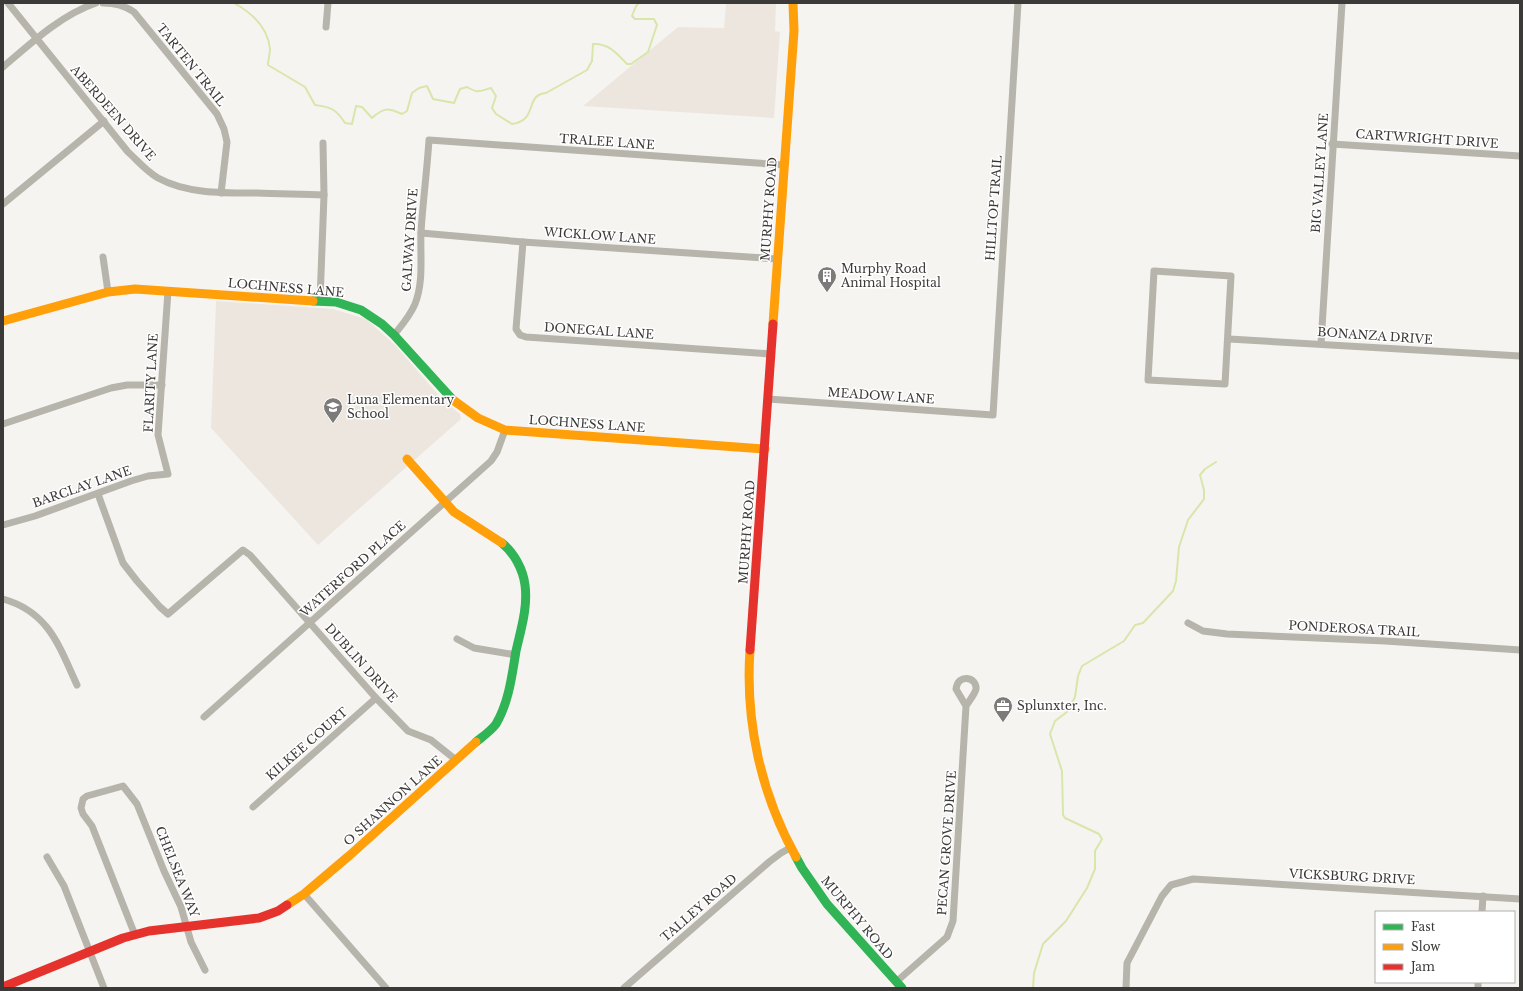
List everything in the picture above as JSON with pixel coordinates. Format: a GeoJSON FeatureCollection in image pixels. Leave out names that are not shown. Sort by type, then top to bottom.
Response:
{"type":"FeatureCollection","features":[{"type":"Feature","properties":{"kind":"street","name":"ABERDEEN DRIVE"},"geometry":{"type":"LineString","coordinates":[[8,3],[128,152],[144,168],[159,178],[172,184],[221,193],[324,194]]}},
{"type":"Feature","properties":{"kind":"street"},"geometry":{"type":"LineString","coordinates":[[3,67],[72,13],[96,3]]}},
{"type":"Feature","properties":{"kind":"street","name":"TARTEN TRAIL"},"geometry":{"type":"LineString","coordinates":[[103,3],[113,3],[127,7],[134,12],[217,114],[224,128],[227,142],[221,193]]}},
{"type":"Feature","properties":{"kind":"street"},"geometry":{"type":"LineString","coordinates":[[326,26],[328,3]]}},
{"type":"Feature","properties":{"kind":"street","name":"MURPHY ROAD"},"geometry":{"type":"LineString","coordinates":[[793,3],[794,32],[750,656],[750,714],[754,746],[764,785],[777,822],[790,848],[820,895],[899,985]]}},
{"type":"Feature","properties":{"kind":"street","name":"MURPHY ROAD"},"geometry":{"type":"LineString","coordinates":[[794,32],[801,3]]}},
{"type":"Feature","properties":{"kind":"street","name":"HILLTOP TRAIL"},"geometry":{"type":"LineString","coordinates":[[993,415],[1018,3]]}},
{"type":"Feature","properties":{"kind":"street","name":"BIG VALLEY LANE"},"geometry":{"type":"LineString","coordinates":[[1321,344],[1332,144],[1342,3]]}},
{"type":"Feature","properties":{"kind":"street"},"geometry":{"type":"LineString","coordinates":[[3,204],[104,121]]}},
{"type":"Feature","properties":{"kind":"street","name":"TRALEE LANE"},"geometry":{"type":"LineString","coordinates":[[429,140],[784,166]]}},
{"type":"Feature","properties":{"kind":"street","name":"GALWAY DRIVE"},"geometry":{"type":"LineString","coordinates":[[394,335],[409,316],[418,295],[422,256],[421,233],[429,140]]}},
{"type":"Feature","properties":{"kind":"street"},"geometry":{"type":"LineString","coordinates":[[320,301],[324,194],[323,143]]}},
{"type":"Feature","properties":{"kind":"street","name":"CARTWRIGHT DRIVE"},"geometry":{"type":"LineString","coordinates":[[1332,144],[1520,156]]}},
{"type":"Feature","properties":{"kind":"street","name":"WICKLOW LANE"},"geometry":{"type":"LineString","coordinates":[[421,233],[523,242],[778,259]]}},
{"type":"Feature","properties":{"kind":"street","name":"DONEGAL LANE"},"geometry":{"type":"LineString","coordinates":[[523,242],[516,328],[520,335],[526,337],[771,354]]}},
{"type":"Feature","properties":{"kind":"street"},"geometry":{"type":"LineString","coordinates":[[103,257],[108,292]]}},
{"type":"Feature","properties":{"kind":"street"},"geometry":{"type":"LineString","coordinates":[[1154,271],[1231,276],[1229,339],[1225,384],[1148,380],[1154,271]]}},
{"type":"Feature","properties":{"kind":"street","name":"LOCHNESS LANE"},"geometry":{"type":"LineString","coordinates":[[3,321],[108,292],[134,289],[336,302],[361,310],[382,324],[394,335],[454,401],[465,411],[490,425],[505,430],[764,449]]}},
{"type":"Feature","properties":{"kind":"street","name":"FLARITY LANE"},"geometry":{"type":"LineString","coordinates":[[168,291],[158,435],[168,474]]}},
{"type":"Feature","properties":{"kind":"street","name":"BONANZA DRIVE"},"geometry":{"type":"LineString","coordinates":[[1229,339],[1520,356]]}},
{"type":"Feature","properties":{"kind":"street"},"geometry":{"type":"LineString","coordinates":[[3,424],[111,388],[127,385],[162,385]]}},
{"type":"Feature","properties":{"kind":"street","name":"MEADOW LANE"},"geometry":{"type":"LineString","coordinates":[[768,399],[993,415]]}},
{"type":"Feature","properties":{"kind":"street","name":"WATERFORD PLACE"},"geometry":{"type":"LineString","coordinates":[[204,717],[491,461],[498,452],[505,430]]}},
{"type":"Feature","properties":{"kind":"street","name":"O SHANNON LANE"},"geometry":{"type":"LineString","coordinates":[[3,987],[123,938],[186,926],[259,918],[278,911],[304,894],[350,855],[495,725],[508,693],[525,608],[525,584],[519,565],[508,548],[499,540],[454,512],[407,459]]}},
{"type":"Feature","properties":{"kind":"street","name":"BARCLAY LANE"},"geometry":{"type":"LineString","coordinates":[[3,525],[98,494],[131,481],[148,476],[168,474]]}},
{"type":"Feature","properties":{"kind":"street","name":"DUBLIN DRIVE"},"geometry":{"type":"LineString","coordinates":[[98,494],[123,563],[137,581],[168,614],[243,550],[250,555],[376,698],[408,731],[431,740],[456,760]]}},
{"type":"Feature","properties":{"kind":"street"},"geometry":{"type":"LineString","coordinates":[[3,599],[28,609],[42,620],[55,637],[77,685]]}},
{"type":"Feature","properties":{"kind":"street","name":"PONDEROSA TRAIL"},"geometry":{"type":"LineString","coordinates":[[1188,623],[1203,630],[1227,634],[1385,641],[1520,650]]}},
{"type":"Feature","properties":{"kind":"street"},"geometry":{"type":"LineString","coordinates":[[457,639],[474,648],[516,655]]}},
{"type":"Feature","properties":{"kind":"street","name":"KILKEE COURT"},"geometry":{"type":"LineString","coordinates":[[253,807],[376,698]]}},
{"type":"Feature","properties":{"kind":"street","name":"PECAN GROVE DRIVE"},"geometry":{"type":"LineString","coordinates":[[899,985],[947,937],[953,921],[966,706]]}},
{"type":"Feature","properties":{"kind":"street","name":"CHELSEA WAY"},"geometry":{"type":"LineString","coordinates":[[135,935],[92,826],[80,808],[82,801],[87,796],[123,786],[137,804],[164,871],[181,907],[191,942],[205,970]]}},
{"type":"Feature","properties":{"kind":"street","name":"TALLEY ROAD"},"geometry":{"type":"LineString","coordinates":[[624,988],[769,862],[790,848]]}},
{"type":"Feature","properties":{"kind":"street"},"geometry":{"type":"LineString","coordinates":[[47,857],[64,886],[104,988]]}},
{"type":"Feature","properties":{"kind":"street","name":"VICKSBURG DRIVE"},"geometry":{"type":"LineString","coordinates":[[1126,988],[1127,963],[1162,896],[1171,885],[1184,880],[1193,879],[1520,898]]}},
{"type":"Feature","properties":{"kind":"street"},"geometry":{"type":"LineString","coordinates":[[304,894],[386,988]]}},
{"type":"Feature","properties":{"kind":"street"},"geometry":{"type":"LineString","coordinates":[[1482,911],[1483,896]]}},
{"type":"Feature","properties":{"kind":"shaded area"},"geometry":{"type":"Polygon","coordinates":[[[726,3],[776,3],[775,31],[780,32],[774,118],[583,106],[678,27],[724,28],[726,3]]]}},
{"type":"Feature","properties":{"kind":"shaded area","name":"Luna Elementary School"},"geometry":{"type":"Polygon","coordinates":[[[216,301],[333,309],[366,319],[395,345],[442,399],[460,414],[461,419],[318,545],[211,428],[216,301]]]}},
{"type":"Feature","properties":{"kind":"waterway"},"geometry":{"type":"LineString","coordinates":[[234,3],[253,16],[266,34],[270,49],[268,65],[305,87],[315,105],[333,110],[345,123],[352,124],[356,106],[362,107],[372,118],[383,110],[390,110],[402,114],[407,111],[412,93],[419,88],[427,86],[433,99],[454,103],[460,89],[467,87],[474,91],[479,91],[491,88],[496,96],[492,108],[496,114],[512,124],[520,122],[526,118],[535,98],[587,70],[592,61],[593,44],[608,47],[627,64],[631,64],[648,52],[657,25],[654,19],[635,19],[632,16],[636,6],[639,3]]}},
{"type":"Feature","properties":{"kind":"waterway"},"geometry":{"type":"LineString","coordinates":[[1033,988],[1034,973],[1043,944],[1066,921],[1087,888],[1095,869],[1095,851],[1102,839],[1099,834],[1065,818],[1063,815],[1062,771],[1050,734],[1055,721],[1067,712],[1075,697],[1078,676],[1082,666],[1124,641],[1135,625],[1143,623],[1173,591],[1176,581],[1179,547],[1188,520],[1204,499],[1204,490],[1200,475],[1205,469],[1216,462]]}},
{"type":"Feature","properties":{"kind":"traffic: fast"},"geometry":{"type":"LineString","coordinates":[[313,301],[336,302],[361,310],[382,324],[394,335],[453,400]]}},
{"type":"Feature","properties":{"kind":"traffic: fast"},"geometry":{"type":"LineString","coordinates":[[476,742],[496,724],[504,707],[525,610],[526,593],[520,567],[514,556],[502,543]]}},
{"type":"Feature","properties":{"kind":"traffic: fast"},"geometry":{"type":"LineString","coordinates":[[796,857],[827,904],[902,988]]}},
{"type":"Feature","properties":{"kind":"traffic: slow"},"geometry":{"type":"LineString","coordinates":[[773,324],[794,31],[793,3]]}},
{"type":"Feature","properties":{"kind":"traffic: slow"},"geometry":{"type":"LineString","coordinates":[[3,321],[108,292],[135,289],[313,301]]}},
{"type":"Feature","properties":{"kind":"traffic: slow"},"geometry":{"type":"LineString","coordinates":[[453,400],[478,418],[505,430],[765,449]]}},
{"type":"Feature","properties":{"kind":"traffic: slow"},"geometry":{"type":"LineString","coordinates":[[407,459],[454,512],[502,543]]}},
{"type":"Feature","properties":{"kind":"traffic: slow"},"geometry":{"type":"LineString","coordinates":[[750,650],[750,704],[758,757],[773,808],[796,857]]}},
{"type":"Feature","properties":{"kind":"traffic: slow"},"geometry":{"type":"LineString","coordinates":[[287,905],[304,894],[350,855],[476,742]]}},
{"type":"Feature","properties":{"kind":"traffic: jam"},"geometry":{"type":"LineString","coordinates":[[750,650],[773,324]]}},
{"type":"Feature","properties":{"kind":"traffic: jam"},"geometry":{"type":"LineString","coordinates":[[3,987],[123,938],[149,931],[259,918],[278,911],[287,905]]}},
{"type":"Feature","properties":{"kind":"place","name":"Murphy Road Animal Hospital"},"geometry":{"type":"Point","coordinates":[827,293]}},
{"type":"Feature","properties":{"kind":"place","name":"Luna Elementary School"},"geometry":{"type":"Point","coordinates":[333,424]}},
{"type":"Feature","properties":{"kind":"place","name":"Splunxter, Inc."},"geometry":{"type":"Point","coordinates":[1003,723]}}]}
